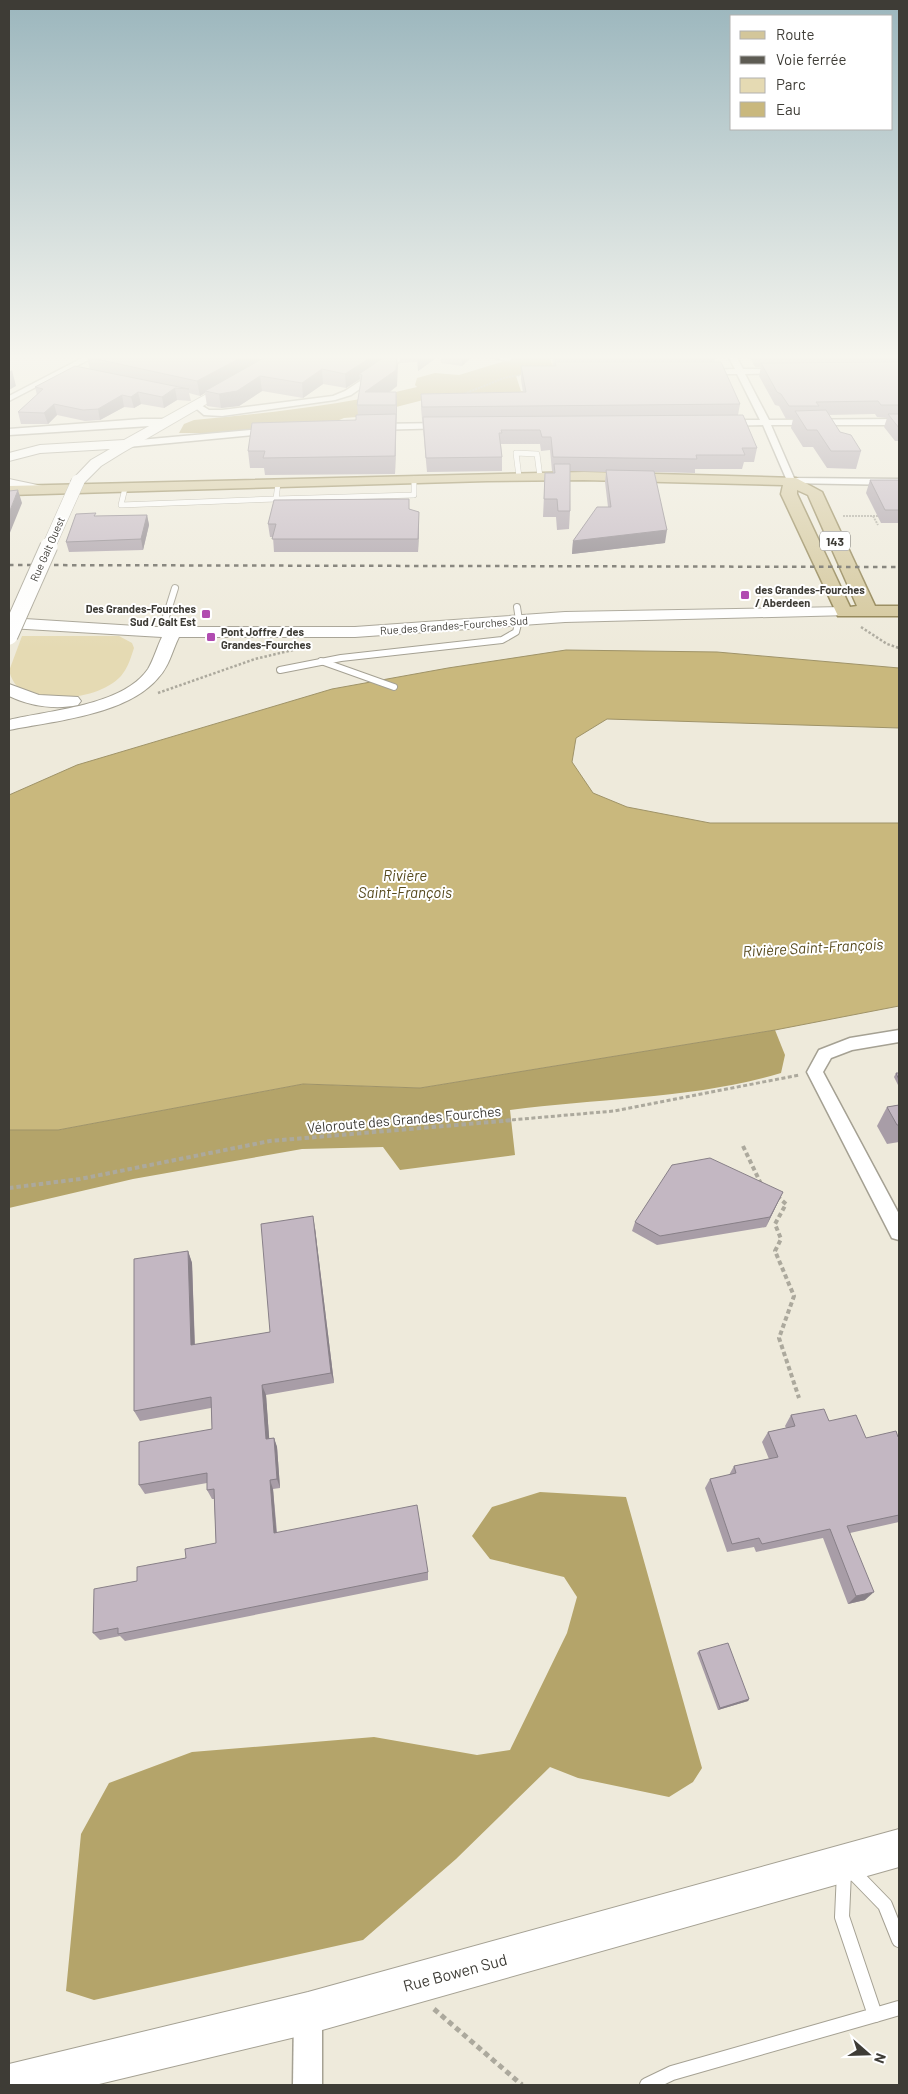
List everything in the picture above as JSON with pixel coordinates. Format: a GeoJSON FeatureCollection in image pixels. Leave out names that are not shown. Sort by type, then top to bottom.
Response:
{"type":"FeatureCollection","features":[{"type":"Feature","properties":{"kind":"main road"},"geometry":{"type":"LineString","coordinates":[[61,454],[74,461],[80,478]]}},
{"type":"Feature","properties":{"kind":"main road","name":"Rue Galt Ouest"},"geometry":{"type":"LineString","coordinates":[[9,636],[80,478],[96,464],[112,454]]}},
{"type":"Feature","properties":{"kind":"main road","name":"143"},"geometry":{"type":"LineString","coordinates":[[9,491],[414,478],[540,477],[791,481],[814,492],[864,605]]}},
{"type":"Feature","properties":{"kind":"main road","name":"143"},"geometry":{"type":"LineString","coordinates":[[791,481],[789,494],[841,605]]}},
{"type":"Feature","properties":{"kind":"main road"},"geometry":{"type":"LineString","coordinates":[[9,483],[42,490]]}},
{"type":"Feature","properties":{"kind":"main road","name":"Rue des Grandes-Fourches Sud"},"geometry":{"type":"LineString","coordinates":[[864,605],[899,598]]}},
{"type":"Feature","properties":{"kind":"main road","name":"Rue des Grandes-Fourches Sud"},"geometry":{"type":"LineString","coordinates":[[9,623],[355,632],[518,614],[841,605],[864,605],[899,611]]}},
{"type":"Feature","properties":{"kind":"main road"},"geometry":{"type":"LineString","coordinates":[[9,689],[38,700],[66,702],[96,697],[119,685],[136,670],[163,628]]}},
{"type":"Feature","properties":{"kind":"main road"},"geometry":{"type":"LineString","coordinates":[[9,725],[99,705],[127,694],[152,675],[163,628]]}},
{"type":"Feature","properties":{"kind":"main road","name":"Rue Bowen Sud"},"geometry":{"type":"LineString","coordinates":[[9,2085],[308,2013],[899,1848]]}},
{"type":"Feature","properties":{"kind":"street"},"geometry":{"type":"LineString","coordinates":[[779,454],[791,481],[899,482]]}},
{"type":"Feature","properties":{"kind":"street"},"geometry":{"type":"LineString","coordinates":[[899,1036],[850,1044],[825,1054],[815,1072],[899,1232]]}},
{"type":"Feature","properties":{"kind":"street"},"geometry":{"type":"LineString","coordinates":[[307,2085],[308,2013]]}},
{"type":"Feature","properties":{"kind":"lane"},"geometry":{"type":"LineString","coordinates":[[519,477],[516,454],[537,454],[540,477]]}},
{"type":"Feature","properties":{"kind":"lane"},"geometry":{"type":"LineString","coordinates":[[125,488],[121,505],[414,495],[414,478]]}},
{"type":"Feature","properties":{"kind":"lane"},"geometry":{"type":"LineString","coordinates":[[276,499],[278,483]]}},
{"type":"Feature","properties":{"kind":"lane"},"geometry":{"type":"LineString","coordinates":[[163,628],[175,588]]}},
{"type":"Feature","properties":{"kind":"lane"},"geometry":{"type":"LineString","coordinates":[[280,670],[321,661],[502,640],[516,632],[518,614]]}},
{"type":"Feature","properties":{"kind":"lane"},"geometry":{"type":"LineString","coordinates":[[321,661],[394,687]]}},
{"type":"Feature","properties":{"kind":"lane"},"geometry":{"type":"LineString","coordinates":[[844,1863],[885,1905],[899,1940]]}},
{"type":"Feature","properties":{"kind":"lane"},"geometry":{"type":"LineString","coordinates":[[844,1863],[842,1917],[875,2015]]}},
{"type":"Feature","properties":{"kind":"lane"},"geometry":{"type":"LineString","coordinates":[[647,2085],[672,2073],[899,2008]]}},
{"type":"Feature","properties":{"kind":"path"},"geometry":{"type":"LineString","coordinates":[[824,516],[878,516]]}},
{"type":"Feature","properties":{"kind":"path"},"geometry":{"type":"LineString","coordinates":[[873,516],[878,525]]}},
{"type":"Feature","properties":{"kind":"path"},"geometry":{"type":"LineString","coordinates":[[841,605],[854,623],[887,644],[899,648]]}},
{"type":"Feature","properties":{"kind":"path","name":"Véloroute des Grandes Fourches"},"geometry":{"type":"LineString","coordinates":[[9,1188],[80,1178],[270,1141],[614,1111],[801,1074]]}},
{"type":"Feature","properties":{"kind":"path"},"geometry":{"type":"LineString","coordinates":[[743,1146],[763,1189]]}},
{"type":"Feature","properties":{"kind":"path"},"geometry":{"type":"LineString","coordinates":[[769,1192],[783,1199],[786,1204],[775,1224],[781,1239],[775,1252],[794,1296],[779,1338],[799,1398]]}},
{"type":"Feature","properties":{"kind":"path"},"geometry":{"type":"LineString","coordinates":[[406,1985],[522,2085]]}},
{"type":"Feature","properties":{"kind":"green space"},"geometry":{"type":"Polygon","coordinates":[[[22,636],[119,636],[132,643],[134,648],[126,670],[112,684],[100,690],[72,697],[43,697],[19,688],[9,671],[22,636]]]}},
{"type":"Feature","properties":{"kind":"shaded area"},"geometry":{"type":"Polygon","coordinates":[[[775,1030],[785,1055],[781,1073],[748,1082],[681,1093],[510,1110],[515,1155],[400,1170],[383,1147],[302,1149],[133,1179],[9,1208],[9,1130],[58,1130],[303,1084],[420,1088],[775,1030]]]}},
{"type":"Feature","properties":{"kind":"shaded area"},"geometry":{"type":"Polygon","coordinates":[[[540,1492],[626,1497],[702,1768],[693,1782],[669,1797],[578,1778],[550,1767],[456,1859],[363,1940],[94,2000],[66,1991],[81,1834],[109,1783],[192,1752],[374,1737],[477,1755],[510,1750],[567,1633],[577,1597],[564,1577],[490,1559],[472,1536],[492,1507],[540,1492]]]}},
{"type":"Feature","properties":{"kind":"water","name":"Rivière Saint-François"},"geometry":{"type":"Polygon","coordinates":[[[566,650],[717,652],[899,668],[899,728],[607,719],[576,738],[572,762],[593,793],[627,807],[710,823],[899,823],[899,1006],[775,1030],[420,1088],[303,1084],[58,1130],[9,1130],[9,795],[77,765],[332,689],[448,668],[566,650]]]}},
{"type":"Feature","properties":{"kind":"building"},"geometry":{"type":"Polygon","coordinates":[[[264,454],[395,454],[395,456],[263,458],[264,454]]]}},
{"type":"Feature","properties":{"kind":"building"},"geometry":{"type":"Polygon","coordinates":[[[426,454],[502,454],[502,457],[426,458],[426,454]]]}},
{"type":"Feature","properties":{"kind":"building"},"geometry":{"type":"Polygon","coordinates":[[[553,454],[745,455],[696,455],[697,459],[553,457],[553,454]]]}},
{"type":"Feature","properties":{"kind":"building"},"geometry":{"type":"Polygon","coordinates":[[[554,464],[570,464],[570,511],[558,511],[557,499],[544,499],[545,473],[555,473],[554,464]]]}},
{"type":"Feature","properties":{"kind":"building"},"geometry":{"type":"Polygon","coordinates":[[[606,470],[654,471],[667,530],[573,541],[597,507],[611,507],[606,470]]]}},
{"type":"Feature","properties":{"kind":"building"},"geometry":{"type":"Polygon","coordinates":[[[870,480],[899,480],[899,510],[885,510],[870,480]]]}},
{"type":"Feature","properties":{"kind":"building"},"geometry":{"type":"Polygon","coordinates":[[[18,490],[9,513],[9,491],[18,490]]]}},
{"type":"Feature","properties":{"kind":"building"},"geometry":{"type":"Polygon","coordinates":[[[409,499],[409,509],[419,512],[418,539],[272,539],[276,524],[268,524],[274,500],[409,499]]]}},
{"type":"Feature","properties":{"kind":"building"},"geometry":{"type":"Polygon","coordinates":[[[96,513],[94,516],[147,515],[141,539],[66,542],[76,514],[96,513]]]}},
{"type":"Feature","properties":{"kind":"building"},"geometry":{"type":"Polygon","coordinates":[[[899,1105],[899,1125],[897,1125],[887,1107],[899,1105]]]}},
{"type":"Feature","properties":{"kind":"building"},"geometry":{"type":"Polygon","coordinates":[[[710,1158],[783,1192],[770,1217],[660,1236],[635,1222],[672,1165],[710,1158]]]}},
{"type":"Feature","properties":{"kind":"building"},"geometry":{"type":"Polygon","coordinates":[[[313,1216],[331,1373],[262,1385],[266,1439],[274,1438],[277,1479],[270,1480],[274,1533],[417,1505],[428,1572],[118,1634],[118,1628],[93,1633],[94,1589],[137,1581],[137,1567],[186,1558],[185,1549],[216,1543],[214,1489],[207,1490],[207,1473],[139,1485],[139,1442],[212,1429],[211,1397],[134,1411],[134,1259],[188,1251],[191,1345],[270,1332],[261,1224],[313,1216]]]}},
{"type":"Feature","properties":{"kind":"building"},"geometry":{"type":"Polygon","coordinates":[[[824,1409],[829,1421],[856,1415],[866,1438],[896,1431],[899,1437],[899,1515],[847,1526],[874,1592],[856,1596],[830,1529],[762,1544],[759,1538],[732,1544],[710,1479],[736,1473],[734,1466],[778,1457],[768,1432],[795,1426],[791,1415],[824,1409]]]}},
{"type":"Feature","properties":{"kind":"building"},"geometry":{"type":"Polygon","coordinates":[[[728,1643],[749,1699],[720,1708],[699,1651],[728,1643]]]}},
{"type":"Feature","properties":{"kind":"railway"},"geometry":{"type":"LineString","coordinates":[[9,565],[899,567]]}},
{"type":"Feature","properties":{"kind":"place","name":"des Grandes-Fourches / Aberdeen"},"geometry":{"type":"Point","coordinates":[745,595]}},
{"type":"Feature","properties":{"kind":"place","name":"Des Grandes-Fourches Sud / Galt Est"},"geometry":{"type":"Point","coordinates":[206,614]}},
{"type":"Feature","properties":{"kind":"place","name":"Pont Joffre / des Grandes-Fourches"},"geometry":{"type":"Point","coordinates":[211,637]}}]}
